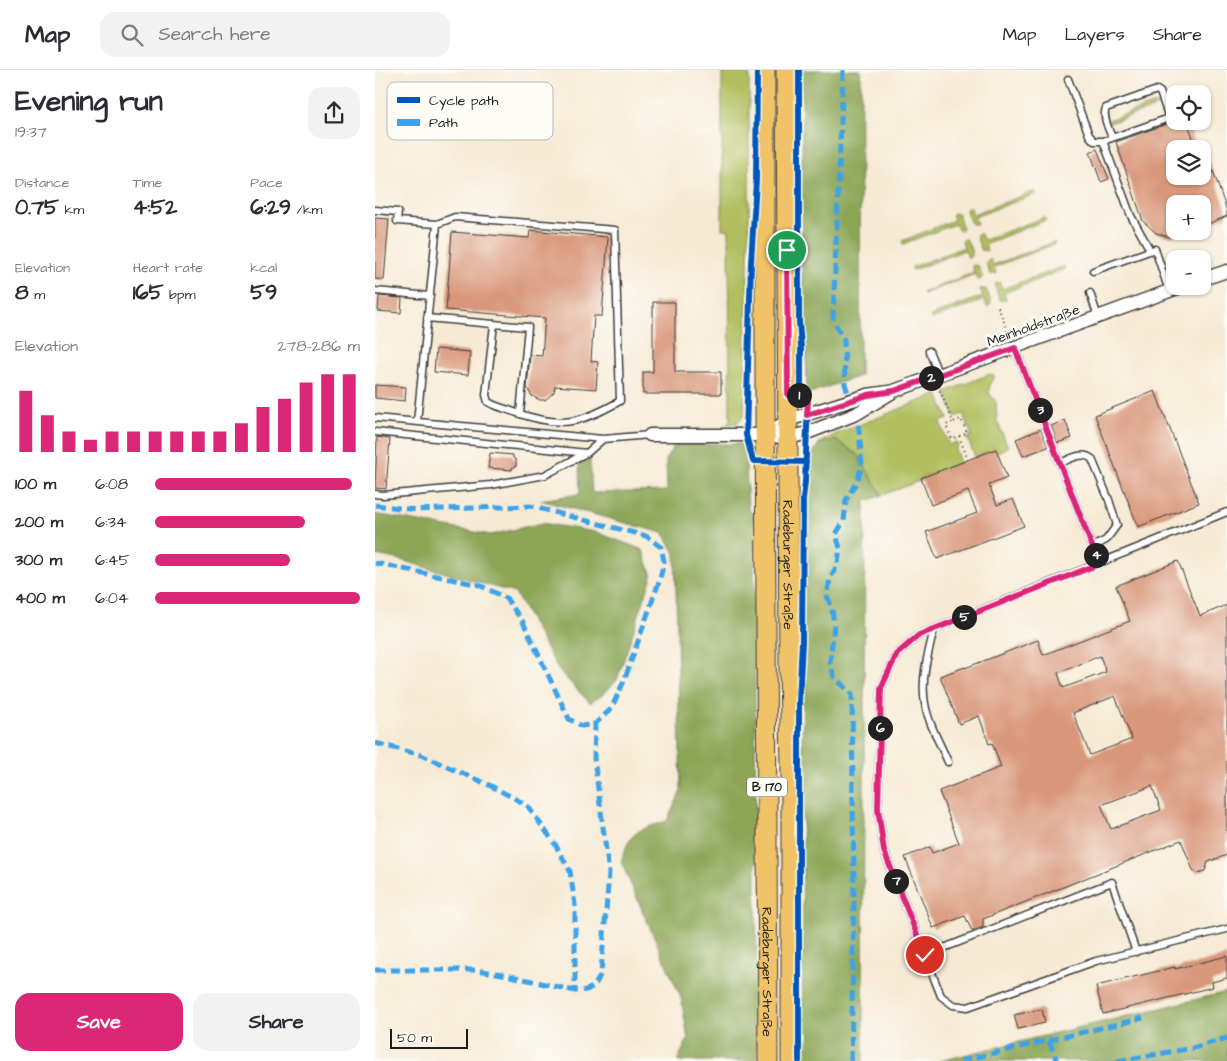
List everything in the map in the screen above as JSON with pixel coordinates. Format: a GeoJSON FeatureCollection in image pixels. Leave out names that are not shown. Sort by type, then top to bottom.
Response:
{"type":"FeatureCollection","features":[{"type":"Feature","properties":{"kind":"main road","name":"Radeburger Straße"},"geometry":{"type":"LineString","coordinates":[[765,70],[768,1061]]}},
{"type":"Feature","properties":{"kind":"main road","name":"Radeburger Straße"},"geometry":{"type":"LineString","coordinates":[[786,70],[791,1061]]}},
{"type":"Feature","properties":{"kind":"street"},"geometry":{"type":"LineString","coordinates":[[1211,276],[1227,271]]}},
{"type":"Feature","properties":{"kind":"street","name":"Meinholdstraße"},"geometry":{"type":"LineString","coordinates":[[766,435],[789,429],[868,395],[894,391],[1166,292]]}},
{"type":"Feature","properties":{"kind":"street","name":"Meinholdstraße"},"geometry":{"type":"LineString","coordinates":[[766,435],[789,429],[807,433],[856,414],[894,391]]}},
{"type":"Feature","properties":{"kind":"street"},"geometry":{"type":"LineString","coordinates":[[650,435],[766,435]]}},
{"type":"Feature","properties":{"kind":"lane"},"geometry":{"type":"LineString","coordinates":[[1068,79],[1089,135],[1095,141],[1103,141],[1166,119]]}},
{"type":"Feature","properties":{"kind":"lane"},"geometry":{"type":"LineString","coordinates":[[1112,138],[1104,112],[1106,108],[1157,90],[1166,104]]}},
{"type":"Feature","properties":{"kind":"lane"},"geometry":{"type":"LineString","coordinates":[[1103,141],[1131,216],[1150,250]]}},
{"type":"Feature","properties":{"kind":"lane"},"geometry":{"type":"LineString","coordinates":[[375,210],[398,212],[397,221],[437,224],[455,217],[615,230],[620,401],[601,412],[577,421],[555,423],[520,414],[488,402],[486,395],[493,324]]}},
{"type":"Feature","properties":{"kind":"lane"},"geometry":{"type":"LineString","coordinates":[[417,422],[437,224]]}},
{"type":"Feature","properties":{"kind":"lane"},"geometry":{"type":"LineString","coordinates":[[1093,271],[1150,250],[1155,250],[1166,282]]}},
{"type":"Feature","properties":{"kind":"lane"},"geometry":{"type":"LineString","coordinates":[[375,291],[430,296]]}},
{"type":"Feature","properties":{"kind":"lane"},"geometry":{"type":"LineString","coordinates":[[1090,293],[1098,316]]}},
{"type":"Feature","properties":{"kind":"lane"},"geometry":{"type":"LineString","coordinates":[[427,318],[527,327],[520,414]]}},
{"type":"Feature","properties":{"kind":"lane"},"geometry":{"type":"LineString","coordinates":[[1015,348],[1099,564]]}},
{"type":"Feature","properties":{"kind":"lane"},"geometry":{"type":"LineString","coordinates":[[929,351],[937,376]]}},
{"type":"Feature","properties":{"kind":"lane"},"geometry":{"type":"LineString","coordinates":[[375,418],[603,439],[650,435]]}},
{"type":"Feature","properties":{"kind":"lane"},"geometry":{"type":"LineString","coordinates":[[375,432],[587,453]]}},
{"type":"Feature","properties":{"kind":"lane"},"geometry":{"type":"LineString","coordinates":[[375,494],[383,495],[491,485],[545,475],[587,453],[603,439]]}},
{"type":"Feature","properties":{"kind":"lane"},"geometry":{"type":"LineString","coordinates":[[1061,463],[1081,455],[1092,459],[1109,500],[1117,525],[1106,540],[1093,547]]}},
{"type":"Feature","properties":{"kind":"lane"},"geometry":{"type":"LineString","coordinates":[[1227,512],[919,635],[897,654],[881,688],[878,809],[884,851],[941,996],[953,1005],[968,1007],[1096,961],[1227,929]]}},
{"type":"Feature","properties":{"kind":"lane"},"geometry":{"type":"LineString","coordinates":[[934,629],[925,666],[924,696],[929,720],[948,762]]}},
{"type":"Feature","properties":{"kind":"lane"},"geometry":{"type":"LineString","coordinates":[[925,955],[1112,882],[1136,952]]}},
{"type":"Feature","properties":{"kind":"path"},"geometry":{"type":"LineString","coordinates":[[998,307],[1015,348]]}},
{"type":"Feature","properties":{"kind":"path"},"geometry":{"type":"LineString","coordinates":[[937,376],[953,422]]}},
{"type":"Feature","properties":{"kind":"path"},"geometry":{"type":"LineString","coordinates":[[961,419],[967,433],[952,439],[946,425],[953,422],[961,419]]}},
{"type":"Feature","properties":{"kind":"path"},"geometry":{"type":"LineString","coordinates":[[959,436],[968,460]]}},
{"type":"Feature","properties":{"kind":"green space"},"geometry":{"type":"Polygon","coordinates":[[[722,70],[749,70],[749,229],[744,416],[737,423],[727,424],[730,420],[729,230],[722,229],[722,70]]]}},
{"type":"Feature","properties":{"kind":"green space"},"geometry":{"type":"Polygon","coordinates":[[[802,70],[861,70],[860,376],[807,394],[806,347],[802,333],[802,70]]]}},
{"type":"Feature","properties":{"kind":"green space"},"geometry":{"type":"Polygon","coordinates":[[[1160,102],[1162,105],[1109,123],[1108,120],[1160,102]]]}},
{"type":"Feature","properties":{"kind":"green space"},"geometry":{"type":"Polygon","coordinates":[[[1035,191],[1036,194],[974,217],[977,224],[971,224],[966,211],[967,208],[970,207],[973,214],[1035,191]]]}},
{"type":"Feature","properties":{"kind":"green space"},"geometry":{"type":"Polygon","coordinates":[[[952,214],[958,214],[962,230],[959,231],[955,224],[903,244],[902,241],[954,220],[952,214]]]}},
{"type":"Feature","properties":{"kind":"green space"},"geometry":{"type":"Polygon","coordinates":[[[1045,217],[1046,220],[985,244],[987,251],[981,250],[977,234],[980,233],[984,240],[1045,217]]]}},
{"type":"Feature","properties":{"kind":"green space"},"geometry":{"type":"Polygon","coordinates":[[[962,240],[967,240],[972,253],[968,258],[965,250],[913,270],[912,267],[964,247],[962,240]]]}},
{"type":"Feature","properties":{"kind":"green space"},"geometry":{"type":"Polygon","coordinates":[[[1054,242],[1055,244],[994,267],[996,274],[990,274],[986,263],[990,259],[993,265],[1054,242]]]}},
{"type":"Feature","properties":{"kind":"green space"},"geometry":{"type":"Polygon","coordinates":[[[972,266],[978,266],[982,276],[981,279],[978,280],[975,274],[922,293],[974,272],[972,266]]]}},
{"type":"Feature","properties":{"kind":"green space"},"geometry":{"type":"Polygon","coordinates":[[[1064,266],[1065,269],[1004,293],[1006,300],[1000,300],[995,287],[996,283],[999,282],[1002,289],[1064,266]]]}},
{"type":"Feature","properties":{"kind":"green space"},"geometry":{"type":"Polygon","coordinates":[[[980,289],[986,289],[991,302],[987,307],[984,300],[932,319],[930,316],[983,296],[980,289]]]}},
{"type":"Feature","properties":{"kind":"green space"},"geometry":{"type":"Polygon","coordinates":[[[990,374],[995,376],[990,383],[989,393],[996,402],[997,421],[1008,447],[997,452],[995,449],[975,457],[967,438],[972,436],[963,414],[955,417],[945,392],[990,374]]]}},
{"type":"Feature","properties":{"kind":"green space"},"geometry":{"type":"Polygon","coordinates":[[[938,394],[948,419],[940,422],[949,445],[956,442],[958,447],[955,449],[960,463],[921,478],[922,480],[882,495],[858,455],[819,443],[838,433],[938,394]]]}},
{"type":"Feature","properties":{"kind":"green space"},"geometry":{"type":"Polygon","coordinates":[[[836,440],[858,455],[882,495],[865,502],[863,1061],[803,1061],[802,753],[806,502],[810,459],[819,443],[836,440]]]}},
{"type":"Feature","properties":{"kind":"green space"},"geometry":{"type":"Polygon","coordinates":[[[675,444],[741,444],[746,462],[748,508],[754,516],[757,1061],[677,1061],[688,1039],[681,998],[621,862],[624,851],[632,837],[642,829],[667,821],[681,791],[675,553],[663,533],[540,500],[580,494],[579,464],[590,459],[592,493],[667,491],[666,459],[675,444]]]}},
{"type":"Feature","properties":{"kind":"green space"},"geometry":{"type":"Polygon","coordinates":[[[375,514],[491,535],[542,523],[596,532],[643,550],[652,576],[617,680],[604,694],[590,703],[559,671],[515,593],[397,559],[375,555],[375,514]]]}},
{"type":"Feature","properties":{"kind":"green space"},"geometry":{"type":"Polygon","coordinates":[[[1227,992],[1227,1061],[939,1061],[1227,992]]]}},
{"type":"Feature","properties":{"kind":"building"},"geometry":{"type":"Polygon","coordinates":[[[1166,124],[1166,130],[1190,130],[1194,140],[1166,140],[1166,185],[1211,185],[1211,165],[1227,216],[1211,223],[1211,195],[1166,195],[1166,236],[1156,233],[1143,221],[1116,142],[1166,124]]]}},
{"type":"Feature","properties":{"kind":"building"},"geometry":{"type":"Polygon","coordinates":[[[1097,149],[1109,179],[1101,182],[1090,152],[1097,149]]]}},
{"type":"Feature","properties":{"kind":"building"},"geometry":{"type":"Polygon","coordinates":[[[375,218],[389,219],[384,280],[375,279],[375,218]]]}},
{"type":"Feature","properties":{"kind":"building"},"geometry":{"type":"Polygon","coordinates":[[[530,230],[608,237],[602,316],[594,316],[591,361],[598,362],[596,389],[555,386],[554,392],[545,400],[532,396],[527,388],[530,355],[542,356],[545,318],[446,310],[452,232],[529,238],[530,230]]]}},
{"type":"Feature","properties":{"kind":"building"},"geometry":{"type":"Polygon","coordinates":[[[379,296],[402,298],[401,313],[378,311],[379,296]]]}},
{"type":"Feature","properties":{"kind":"building"},"geometry":{"type":"Polygon","coordinates":[[[653,302],[675,302],[675,372],[721,372],[721,394],[643,394],[643,372],[653,372],[653,302]]]}},
{"type":"Feature","properties":{"kind":"building"},"geometry":{"type":"Polygon","coordinates":[[[436,349],[470,352],[468,375],[434,372],[436,349]]]}},
{"type":"Feature","properties":{"kind":"building"},"geometry":{"type":"Polygon","coordinates":[[[375,385],[406,387],[405,401],[375,398],[375,385]]]}},
{"type":"Feature","properties":{"kind":"building"},"geometry":{"type":"Polygon","coordinates":[[[1155,391],[1199,503],[1138,527],[1095,415],[1155,391]]]}},
{"type":"Feature","properties":{"kind":"building"},"geometry":{"type":"Polygon","coordinates":[[[1065,420],[1072,438],[1057,443],[1051,426],[1065,420]]]}},
{"type":"Feature","properties":{"kind":"building"},"geometry":{"type":"Polygon","coordinates":[[[1041,429],[1048,447],[1023,456],[1016,439],[1041,429]]]}},
{"type":"Feature","properties":{"kind":"building"},"geometry":{"type":"Polygon","coordinates":[[[377,437],[390,439],[386,489],[375,488],[377,437]]]}},
{"type":"Feature","properties":{"kind":"building"},"geometry":{"type":"Polygon","coordinates":[[[996,449],[1007,478],[989,485],[997,505],[1013,499],[1024,526],[937,559],[926,532],[977,513],[968,491],[931,505],[921,478],[996,449]]]}},
{"type":"Feature","properties":{"kind":"building"},"geometry":{"type":"Polygon","coordinates":[[[490,453],[513,455],[513,458],[516,460],[516,466],[512,470],[488,468],[490,453]]]}},
{"type":"Feature","properties":{"kind":"building"},"geometry":{"type":"Polygon","coordinates":[[[1178,561],[1200,616],[1227,605],[1227,855],[1208,862],[1205,871],[1197,873],[1193,870],[1181,840],[983,919],[983,927],[972,931],[965,916],[933,928],[905,857],[930,847],[932,853],[959,843],[939,791],[1001,767],[992,743],[989,744],[979,716],[959,724],[940,676],[1038,640],[1043,655],[1130,621],[1116,586],[1178,561]],[[1100,656],[1058,673],[1063,688],[1106,672],[1100,656]],[[1115,696],[1073,713],[1090,755],[1132,739],[1115,696]],[[1152,786],[1101,805],[1111,829],[1161,810],[1152,786]]]}},
{"type":"Feature","properties":{"kind":"building"},"geometry":{"type":"Polygon","coordinates":[[[1227,956],[1227,978],[1212,982],[1213,987],[1103,1014],[1096,986],[1227,956]]]}},
{"type":"Feature","properties":{"kind":"building"},"geometry":{"type":"Polygon","coordinates":[[[1042,1009],[1045,1023],[1018,1029],[1014,1015],[1042,1009]]]}},
{"type":"Feature","properties":{"kind":"marked path"},"geometry":{"type":"LineString","coordinates":[[843,70],[833,320],[844,340],[845,384],[849,396]]}},
{"type":"Feature","properties":{"kind":"marked path"},"geometry":{"type":"LineString","coordinates":[[851,1061],[854,903],[852,694],[834,677],[830,662],[834,626],[832,608],[827,596],[830,579],[838,563],[840,548],[836,534],[844,521],[846,500],[857,481],[862,466],[858,419]]}},
{"type":"Feature","properties":{"kind":"marked path"},"geometry":{"type":"LineString","coordinates":[[375,505],[416,510],[530,506],[646,536],[661,547],[664,561],[660,579],[624,681],[611,709],[595,724],[582,726],[569,719],[523,622],[506,598],[479,585],[375,563]]}},
{"type":"Feature","properties":{"kind":"marked path"},"geometry":{"type":"LineString","coordinates":[[375,970],[476,970],[575,991],[592,988],[601,973],[609,873],[594,758],[595,724]]}},
{"type":"Feature","properties":{"kind":"marked path"},"geometry":{"type":"LineString","coordinates":[[375,743],[421,755],[489,785],[527,805],[555,844],[570,871],[575,905],[575,991]]}},
{"type":"Feature","properties":{"kind":"marked path"},"geometry":{"type":"LineString","coordinates":[[961,1061],[1143,1018]]}},
{"type":"Feature","properties":{"kind":"marked path"},"geometry":{"type":"LineString","coordinates":[[1117,1061],[1193,1048],[1227,1038]]}},
{"type":"Feature","properties":{"kind":"marked path"},"geometry":{"type":"LineString","coordinates":[[1049,1041],[1057,1061]]}},
{"type":"Feature","properties":{"kind":"cycle path"},"geometry":{"type":"LineString","coordinates":[[757,70],[756,180],[751,263],[746,435],[753,461],[806,462]]}},
{"type":"Feature","properties":{"kind":"cycle path"},"geometry":{"type":"LineString","coordinates":[[799,70],[799,322],[801,394],[808,401],[803,499],[802,642],[799,701],[799,1061]]}},
{"type":"Feature","properties":{"kind":"route"},"geometry":{"type":"LineString","coordinates":[[787,250],[788,395],[801,394],[808,401],[807,415],[868,395],[894,391],[1015,348],[1099,564],[919,635],[897,654],[881,688],[878,809],[884,851],[925,955]]}}]}
